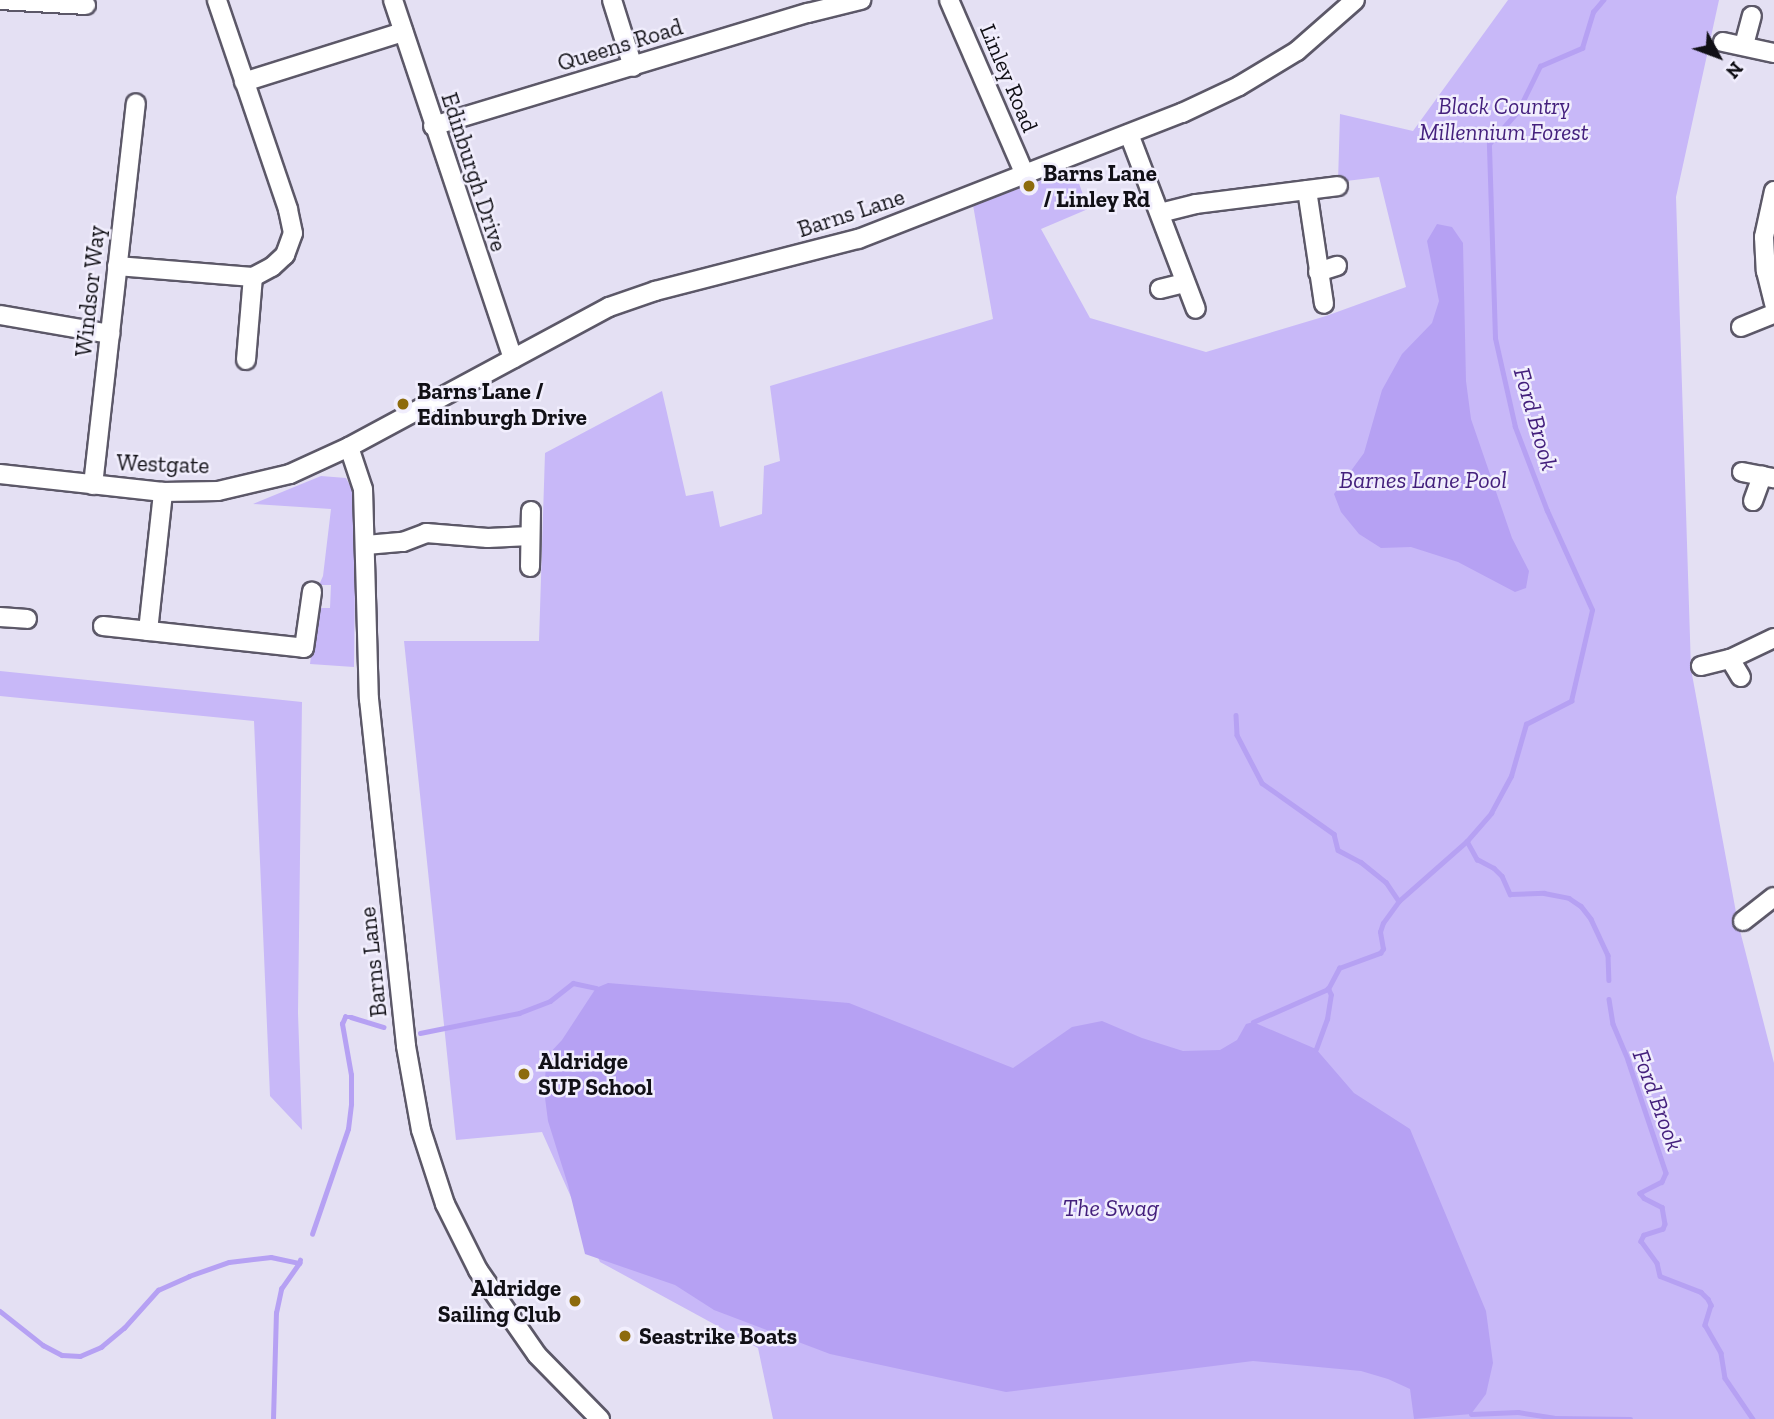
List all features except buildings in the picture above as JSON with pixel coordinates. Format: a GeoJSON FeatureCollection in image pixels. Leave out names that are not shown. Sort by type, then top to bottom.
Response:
{"type":"FeatureCollection","features":[{"type":"Feature","properties":{"kind":"street"},"geometry":{"type":"LineString","coordinates":[[0,0],[86,5]]}},
{"type":"Feature","properties":{"kind":"street"},"geometry":{"type":"LineString","coordinates":[[117,266],[253,277],[272,267],[285,255],[293,233],[288,209],[217,0]]}},
{"type":"Feature","properties":{"kind":"street","name":"Edinburgh Drive"},"geometry":{"type":"LineString","coordinates":[[393,0],[433,126],[513,358]]}},
{"type":"Feature","properties":{"kind":"street"},"geometry":{"type":"LineString","coordinates":[[612,0],[633,67]]}},
{"type":"Feature","properties":{"kind":"street","name":"Queens Road"},"geometry":{"type":"LineString","coordinates":[[433,126],[633,67],[806,7],[862,0]]}},
{"type":"Feature","properties":{"kind":"street","name":"Linley Road"},"geometry":{"type":"LineString","coordinates":[[949,0],[1025,175]]}},
{"type":"Feature","properties":{"kind":"street","name":"Barns Lane"},"geometry":{"type":"LineString","coordinates":[[321,461],[593,314],[629,299],[858,239],[1182,113],[1297,51],[1355,0]]}},
{"type":"Feature","properties":{"kind":"street"},"geometry":{"type":"LineString","coordinates":[[1744,45],[1752,16]]}},
{"type":"Feature","properties":{"kind":"street"},"geometry":{"type":"LineString","coordinates":[[244,82],[403,32]]}},
{"type":"Feature","properties":{"kind":"street"},"geometry":{"type":"LineString","coordinates":[[1723,42],[1774,53]]}},
{"type":"Feature","properties":{"kind":"street","name":"Windsor Way"},"geometry":{"type":"LineString","coordinates":[[93,485],[136,103]]}},
{"type":"Feature","properties":{"kind":"street"},"geometry":{"type":"LineString","coordinates":[[1129,134],[1196,309]]}},
{"type":"Feature","properties":{"kind":"street"},"geometry":{"type":"LineString","coordinates":[[1160,213],[1196,204],[1338,186]]}},
{"type":"Feature","properties":{"kind":"street"},"geometry":{"type":"LineString","coordinates":[[1307,190],[1324,304]]}},
{"type":"Feature","properties":{"kind":"street"},"geometry":{"type":"LineString","coordinates":[[1774,191],[1764,237],[1766,271],[1774,304]]}},
{"type":"Feature","properties":{"kind":"street"},"geometry":{"type":"LineString","coordinates":[[1318,272],[1337,266]]}},
{"type":"Feature","properties":{"kind":"street"},"geometry":{"type":"LineString","coordinates":[[248,360],[253,277]]}},
{"type":"Feature","properties":{"kind":"street"},"geometry":{"type":"LineString","coordinates":[[1160,289],[1184,283]]}},
{"type":"Feature","properties":{"kind":"street"},"geometry":{"type":"LineString","coordinates":[[1741,327],[1774,314]]}},
{"type":"Feature","properties":{"kind":"street"},"geometry":{"type":"LineString","coordinates":[[0,315],[110,334]]}},
{"type":"Feature","properties":{"kind":"street","name":"Barns Lane"},"geometry":{"type":"LineString","coordinates":[[349,447],[363,489],[369,699],[406,1045],[421,1130],[445,1203],[478,1270],[537,1355],[600,1419]]}},
{"type":"Feature","properties":{"kind":"street","name":"Westgate"},"geometry":{"type":"LineString","coordinates":[[0,474],[163,492],[245,486],[290,474],[321,461]]}},
{"type":"Feature","properties":{"kind":"street"},"geometry":{"type":"LineString","coordinates":[[1742,472],[1768,477],[1753,501]]}},
{"type":"Feature","properties":{"kind":"street"},"geometry":{"type":"LineString","coordinates":[[0,474],[0,480]]}},
{"type":"Feature","properties":{"kind":"street"},"geometry":{"type":"LineString","coordinates":[[148,631],[163,492]]}},
{"type":"Feature","properties":{"kind":"street"},"geometry":{"type":"LineString","coordinates":[[530,567],[531,511]]}},
{"type":"Feature","properties":{"kind":"street"},"geometry":{"type":"LineString","coordinates":[[366,545],[403,542],[426,533],[488,538],[530,536]]}},
{"type":"Feature","properties":{"kind":"street"},"geometry":{"type":"LineString","coordinates":[[103,626],[304,648],[312,592]]}},
{"type":"Feature","properties":{"kind":"street"},"geometry":{"type":"LineString","coordinates":[[0,617],[27,619]]}},
{"type":"Feature","properties":{"kind":"street"},"geometry":{"type":"LineString","coordinates":[[1701,666],[1730,659],[1774,638]]}},
{"type":"Feature","properties":{"kind":"street"},"geometry":{"type":"LineString","coordinates":[[1730,659],[1741,677]]}},
{"type":"Feature","properties":{"kind":"street"},"geometry":{"type":"LineString","coordinates":[[1743,921],[1774,897]]}},
{"type":"Feature","properties":{"kind":"green space","name":"Black Country Millennium Forest"},"geometry":{"type":"Polygon","coordinates":[[[1508,0],[1719,0],[1676,197],[1691,669],[1738,923],[1774,1063],[1774,1419],[773,1419],[758,1348],[600,1262],[542,1132],[456,1140],[404,641],[539,641],[545,453],[662,391],[686,496],[713,491],[720,527],[762,514],[764,466],[780,461],[770,386],[993,319],[973,205],[1074,169],[1088,209],[1041,229],[1090,318],[1206,352],[1326,316],[1406,287],[1379,177],[1338,182],[1340,114],[1413,131],[1508,0]]]}},
{"type":"Feature","properties":{"kind":"green space"},"geometry":{"type":"Polygon","coordinates":[[[321,476],[346,478],[356,497],[354,667],[310,664],[317,608],[330,608],[331,585],[319,585],[323,576],[331,509],[253,504],[321,476]]]}},
{"type":"Feature","properties":{"kind":"green space"},"geometry":{"type":"Polygon","coordinates":[[[0,671],[302,702],[298,1013],[302,1130],[270,1096],[254,721],[0,696],[0,671]]]}},
{"type":"Feature","properties":{"kind":"water","name":"Barnes Lane Pool"},"geometry":{"type":"Polygon","coordinates":[[[1437,224],[1452,227],[1463,243],[1466,381],[1471,419],[1512,538],[1529,571],[1526,588],[1515,592],[1458,562],[1411,547],[1381,548],[1359,534],[1341,512],[1334,494],[1364,453],[1382,390],[1402,354],[1432,323],[1439,301],[1427,241],[1437,224]]]}},
{"type":"Feature","properties":{"kind":"water","name":"The Swag"},"geometry":{"type":"Polygon","coordinates":[[[608,983],[849,1003],[1013,1068],[1072,1027],[1102,1021],[1183,1051],[1220,1050],[1237,1040],[1246,1024],[1253,1022],[1316,1049],[1354,1093],[1410,1129],[1486,1311],[1493,1363],[1486,1394],[1471,1414],[1414,1419],[1410,1389],[1388,1379],[1361,1371],[1253,1361],[1006,1392],[830,1354],[714,1310],[675,1285],[585,1254],[568,1185],[548,1121],[544,1090],[547,1056],[562,1040],[596,988],[608,983]]]}},
{"type":"Feature","properties":{"kind":"waterway","name":"Ford Brook"},"geometry":{"type":"LineString","coordinates":[[1316,1049],[1327,1019],[1331,995],[1328,989],[1339,968],[1380,953],[1383,949],[1380,932],[1383,923],[1399,901],[1467,841],[1491,813],[1511,776],[1526,724],[1571,701],[1592,610],[1547,511],[1515,427],[1495,338],[1489,144],[1518,111],[1540,66],[1582,48],[1593,12],[1603,0]]}},
{"type":"Feature","properties":{"kind":"waterway"},"geometry":{"type":"LineString","coordinates":[[1236,715],[1237,735],[1262,783],[1334,834],[1338,850],[1361,862],[1386,882],[1399,901]]}},
{"type":"Feature","properties":{"kind":"waterway","name":"Ford Brook"},"geometry":{"type":"LineString","coordinates":[[1467,841],[1477,859],[1494,868],[1502,876],[1510,894],[1544,893],[1569,898],[1581,906],[1591,919],[1608,955],[1609,980]]}},
{"type":"Feature","properties":{"kind":"waterway"},"geometry":{"type":"LineString","coordinates":[[420,1033],[519,1013],[550,1001],[573,983],[596,988]]}},
{"type":"Feature","properties":{"kind":"waterway"},"geometry":{"type":"LineString","coordinates":[[1253,1022],[1328,989]]}},
{"type":"Feature","properties":{"kind":"waterway","name":"Ford Brook"},"geometry":{"type":"LineString","coordinates":[[1609,999],[1613,1024],[1666,1173],[1662,1182],[1640,1193],[1662,1207],[1665,1224],[1663,1229],[1644,1235],[1641,1241],[1657,1263],[1660,1276],[1701,1292],[1708,1299],[1711,1305],[1705,1325],[1721,1353],[1725,1378],[1753,1419]]}},
{"type":"Feature","properties":{"kind":"waterway"},"geometry":{"type":"LineString","coordinates":[[312,1234],[348,1129],[351,1075],[342,1024],[345,1017],[351,1017],[384,1027]]}},
{"type":"Feature","properties":{"kind":"waterway"},"geometry":{"type":"LineString","coordinates":[[0,1311],[43,1345],[62,1355],[80,1356],[101,1347],[124,1328],[158,1290],[189,1276],[229,1262],[271,1257],[299,1263],[300,1260]]}},
{"type":"Feature","properties":{"kind":"waterway"},"geometry":{"type":"LineString","coordinates":[[273,1419],[276,1313],[281,1289],[299,1263]]}},
{"type":"Feature","properties":{"kind":"waterway"},"geometry":{"type":"LineString","coordinates":[[1471,1414],[1518,1412],[1554,1418],[1630,1419]]}},
{"type":"Feature","properties":{"kind":"place","name":"Barns Lane / Linley Rd"},"geometry":{"type":"Point","coordinates":[1029,186]}},
{"type":"Feature","properties":{"kind":"place","name":"Barns Lane / Edinburgh Drive"},"geometry":{"type":"Point","coordinates":[403,404]}},
{"type":"Feature","properties":{"kind":"place","name":"Aldridge SUP School"},"geometry":{"type":"Point","coordinates":[524,1074]}},
{"type":"Feature","properties":{"kind":"place","name":"Aldridge Sailing Club"},"geometry":{"type":"Point","coordinates":[575,1301]}},
{"type":"Feature","properties":{"kind":"place","name":"Seastrike Boats"},"geometry":{"type":"Point","coordinates":[625,1336]}}]}
